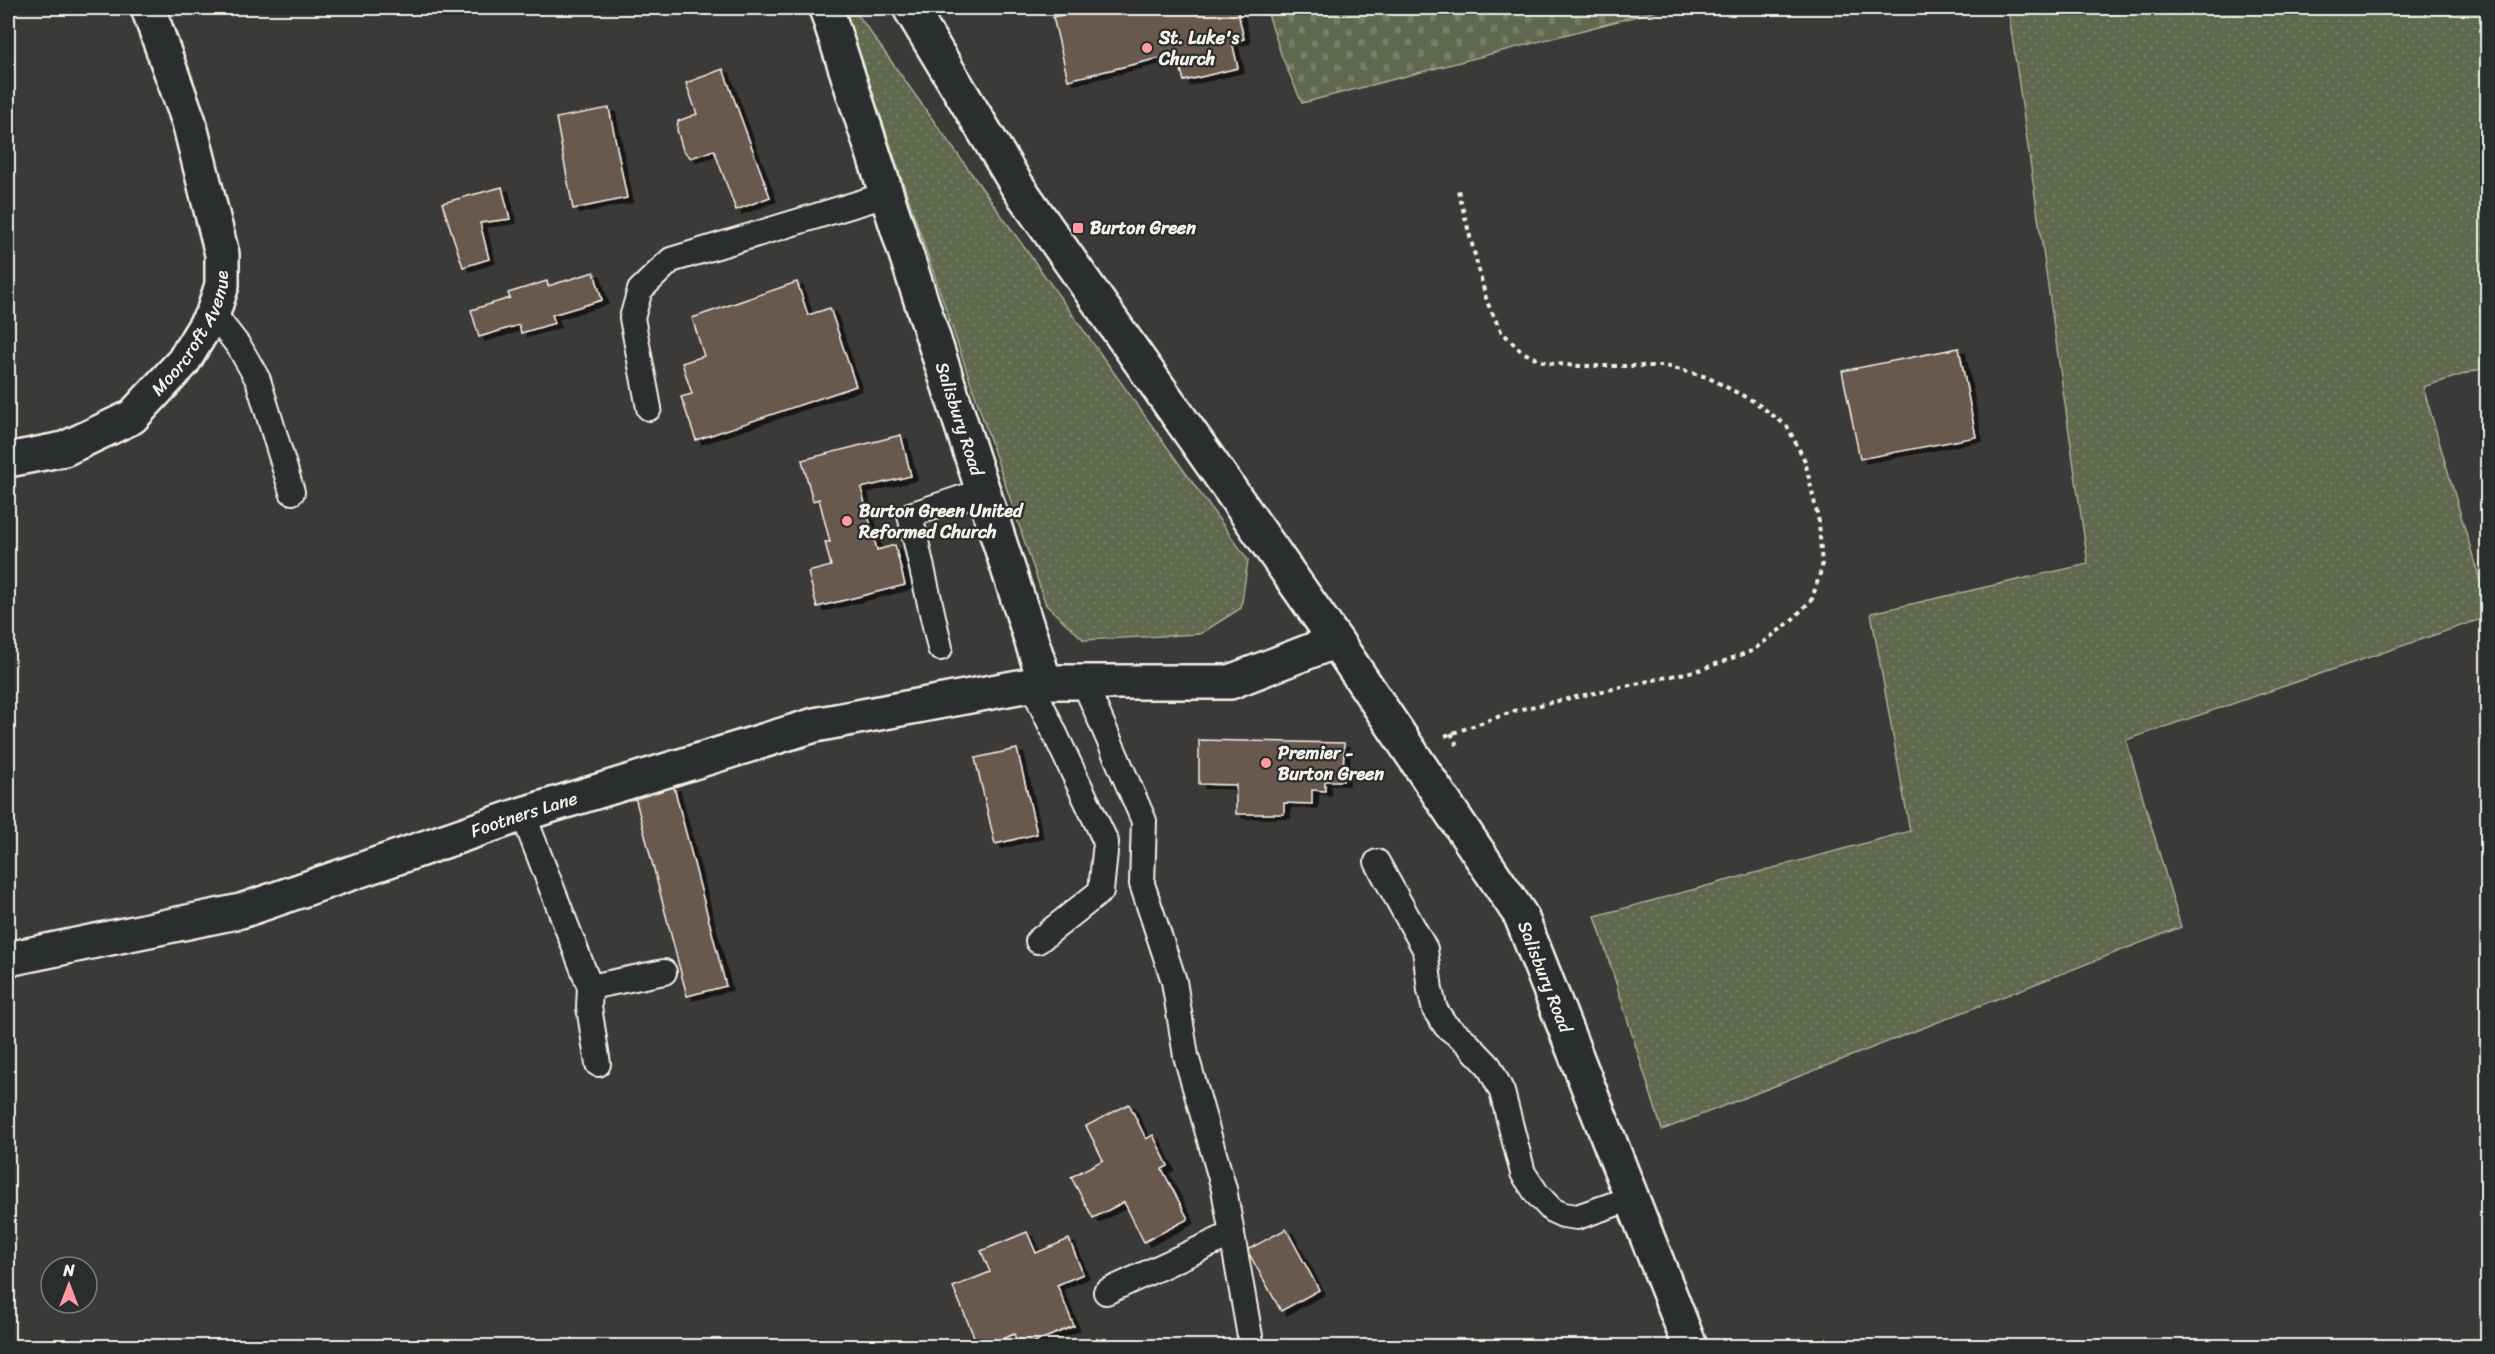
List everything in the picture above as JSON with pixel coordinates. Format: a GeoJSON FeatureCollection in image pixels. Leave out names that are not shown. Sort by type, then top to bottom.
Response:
{"type":"FeatureCollection","features":[{"type":"Feature","properties":{"kind":"street","name":"Moorcroft Avenue"},"geometry":{"type":"LineString","coordinates":[[8,460],[64,449],[132,417],[183,362],[213,313],[222,285],[222,254],[189,122],[148,8]]}},
{"type":"Feature","properties":{"kind":"street","name":"Salisbury Road"},"geometry":{"type":"LineString","coordinates":[[826,8],[983,491],[1038,683]]}},
{"type":"Feature","properties":{"kind":"street","name":"Salisbury Road"},"geometry":{"type":"LineString","coordinates":[[910,8],[1018,187],[1336,641],[1521,916],[1690,1347]]}},
{"type":"Feature","properties":{"kind":"street"},"geometry":{"type":"LineString","coordinates":[[1038,683],[1230,682],[1336,641]]}},
{"type":"Feature","properties":{"kind":"street","name":"Footners Lane"},"geometry":{"type":"LineString","coordinates":[[8,959],[241,911],[523,814],[815,725],[1038,683]]}},
{"type":"Feature","properties":{"kind":"lane"},"geometry":{"type":"LineString","coordinates":[[649,408],[632,318],[640,290],[671,260],[886,195]]}},
{"type":"Feature","properties":{"kind":"lane"},"geometry":{"type":"LineString","coordinates":[[213,313],[240,348],[258,380],[292,492]]}},
{"type":"Feature","properties":{"kind":"lane"},"geometry":{"type":"LineString","coordinates":[[940,648],[910,515],[983,491]]}},
{"type":"Feature","properties":{"kind":"lane"},"geometry":{"type":"LineString","coordinates":[[1084,682],[1144,821],[1142,884],[1174,981],[1186,1056],[1224,1189],[1251,1342]]}},
{"type":"Feature","properties":{"kind":"lane"},"geometry":{"type":"LineString","coordinates":[[1038,683],[1106,842],[1101,891],[1038,941]]}},
{"type":"Feature","properties":{"kind":"lane"},"geometry":{"type":"LineString","coordinates":[[523,814],[590,987],[589,1007],[598,1064]]}},
{"type":"Feature","properties":{"kind":"lane"},"geometry":{"type":"LineString","coordinates":[[1377,862],[1425,949],[1430,990],[1436,1010],[1446,1026],[1464,1040],[1489,1066],[1502,1092],[1523,1173],[1537,1194],[1552,1210],[1577,1217],[1632,1198]]}},
{"type":"Feature","properties":{"kind":"lane"},"geometry":{"type":"LineString","coordinates":[[590,987],[664,972]]}},
{"type":"Feature","properties":{"kind":"lane"},"geometry":{"type":"LineString","coordinates":[[1106,1292],[1232,1234]]}},
{"type":"Feature","properties":{"kind":"path"},"geometry":{"type":"LineString","coordinates":[[1410,752],[1450,733],[1516,710],[1699,670],[1752,651],[1790,622],[1812,599],[1822,567],[1819,522],[1805,461],[1787,426],[1755,402],[1707,377],[1665,366],[1578,366],[1547,363],[1522,352],[1501,331],[1487,302],[1458,190]]}},
{"type":"Feature","properties":{"kind":"green space"},"geometry":{"type":"Polygon","coordinates":[[[844,8],[853,8],[1248,560],[1241,608],[1200,634],[1084,640],[1046,605],[844,8]]]}},
{"type":"Feature","properties":{"kind":"green space"},"geometry":{"type":"Polygon","coordinates":[[[1266,8],[1668,8],[1302,103],[1282,57],[1266,8]]]}},
{"type":"Feature","properties":{"kind":"green space"},"geometry":{"type":"Polygon","coordinates":[[[2008,8],[2487,8],[2487,367],[2423,387],[2487,604],[2487,617],[2126,740],[2181,927],[1662,1130],[1595,916],[1910,831],[1871,613],[2088,564],[2008,8]]]}},
{"type":"Feature","properties":{"kind":"building","name":"St. Luke's Church"},"geometry":{"type":"Polygon","coordinates":[[[1096,8],[1237,8],[1244,39],[1232,42],[1238,68],[1184,81],[1177,54],[1068,80],[1053,17],[1096,8]]]}},
{"type":"Feature","properties":{"kind":"building"},"geometry":{"type":"Polygon","coordinates":[[[723,69],[770,197],[736,210],[714,150],[691,158],[683,150],[677,130],[678,121],[697,114],[686,83],[723,69]]]}},
{"type":"Feature","properties":{"kind":"building"},"geometry":{"type":"Polygon","coordinates":[[[609,108],[627,198],[573,209],[556,118],[609,108]]]}},
{"type":"Feature","properties":{"kind":"building"},"geometry":{"type":"Polygon","coordinates":[[[502,187],[510,219],[480,223],[489,259],[463,267],[442,203],[502,187]]]}},
{"type":"Feature","properties":{"kind":"building"},"geometry":{"type":"Polygon","coordinates":[[[594,272],[602,300],[552,315],[555,323],[521,333],[519,325],[479,337],[471,310],[510,298],[508,293],[547,281],[548,286],[594,272]]]}},
{"type":"Feature","properties":{"kind":"building"},"geometry":{"type":"Polygon","coordinates":[[[797,282],[808,315],[830,308],[856,386],[696,440],[681,397],[692,394],[682,363],[704,356],[692,318],[797,282]]]}},
{"type":"Feature","properties":{"kind":"building"},"geometry":{"type":"Polygon","coordinates":[[[1959,348],[1976,437],[1860,459],[1842,371],[1959,348]]]}},
{"type":"Feature","properties":{"kind":"building","name":"Burton Green United Reformed Church"},"geometry":{"type":"Polygon","coordinates":[[[901,435],[911,476],[861,488],[877,550],[895,545],[905,585],[817,607],[808,572],[831,566],[825,542],[830,542],[819,499],[813,501],[802,460],[901,435]]]}},
{"type":"Feature","properties":{"kind":"building"},"geometry":{"type":"Polygon","coordinates":[[[1199,740],[1344,743],[1343,781],[1325,781],[1325,791],[1312,790],[1312,804],[1284,803],[1284,814],[1236,814],[1236,785],[1199,784],[1199,740]]]}},
{"type":"Feature","properties":{"kind":"building"},"geometry":{"type":"Polygon","coordinates":[[[1017,749],[1037,834],[995,844],[975,758],[1017,749]]]}},
{"type":"Feature","properties":{"kind":"building"},"geometry":{"type":"Polygon","coordinates":[[[674,787],[726,986],[687,996],[635,797],[674,787]]]}},
{"type":"Feature","properties":{"kind":"building"},"geometry":{"type":"Polygon","coordinates":[[[1129,1104],[1146,1139],[1153,1135],[1168,1166],[1162,1169],[1188,1219],[1144,1242],[1124,1202],[1093,1218],[1071,1177],[1103,1160],[1086,1126],[1129,1104]]]}},
{"type":"Feature","properties":{"kind":"building"},"geometry":{"type":"Polygon","coordinates":[[[1286,1229],[1319,1290],[1281,1311],[1247,1250],[1286,1229]]]}},
{"type":"Feature","properties":{"kind":"building"},"geometry":{"type":"Polygon","coordinates":[[[1027,1232],[1036,1253],[1069,1239],[1083,1274],[1057,1285],[1074,1326],[1025,1346],[1019,1346],[1014,1334],[985,1346],[978,1346],[953,1287],[990,1272],[981,1251],[1027,1232]]]}},
{"type":"Feature","properties":{"kind":"place","name":"St. Luke's Church"},"geometry":{"type":"Point","coordinates":[1147,48]}},
{"type":"Feature","properties":{"kind":"place","name":"Burton Green"},"geometry":{"type":"Point","coordinates":[1078,228]}},
{"type":"Feature","properties":{"kind":"place","name":"Burton Green United Reformed Church"},"geometry":{"type":"Point","coordinates":[847,521]}},
{"type":"Feature","properties":{"kind":"place","name":"Premier - Burton Green"},"geometry":{"type":"Point","coordinates":[1266,763]}}]}
